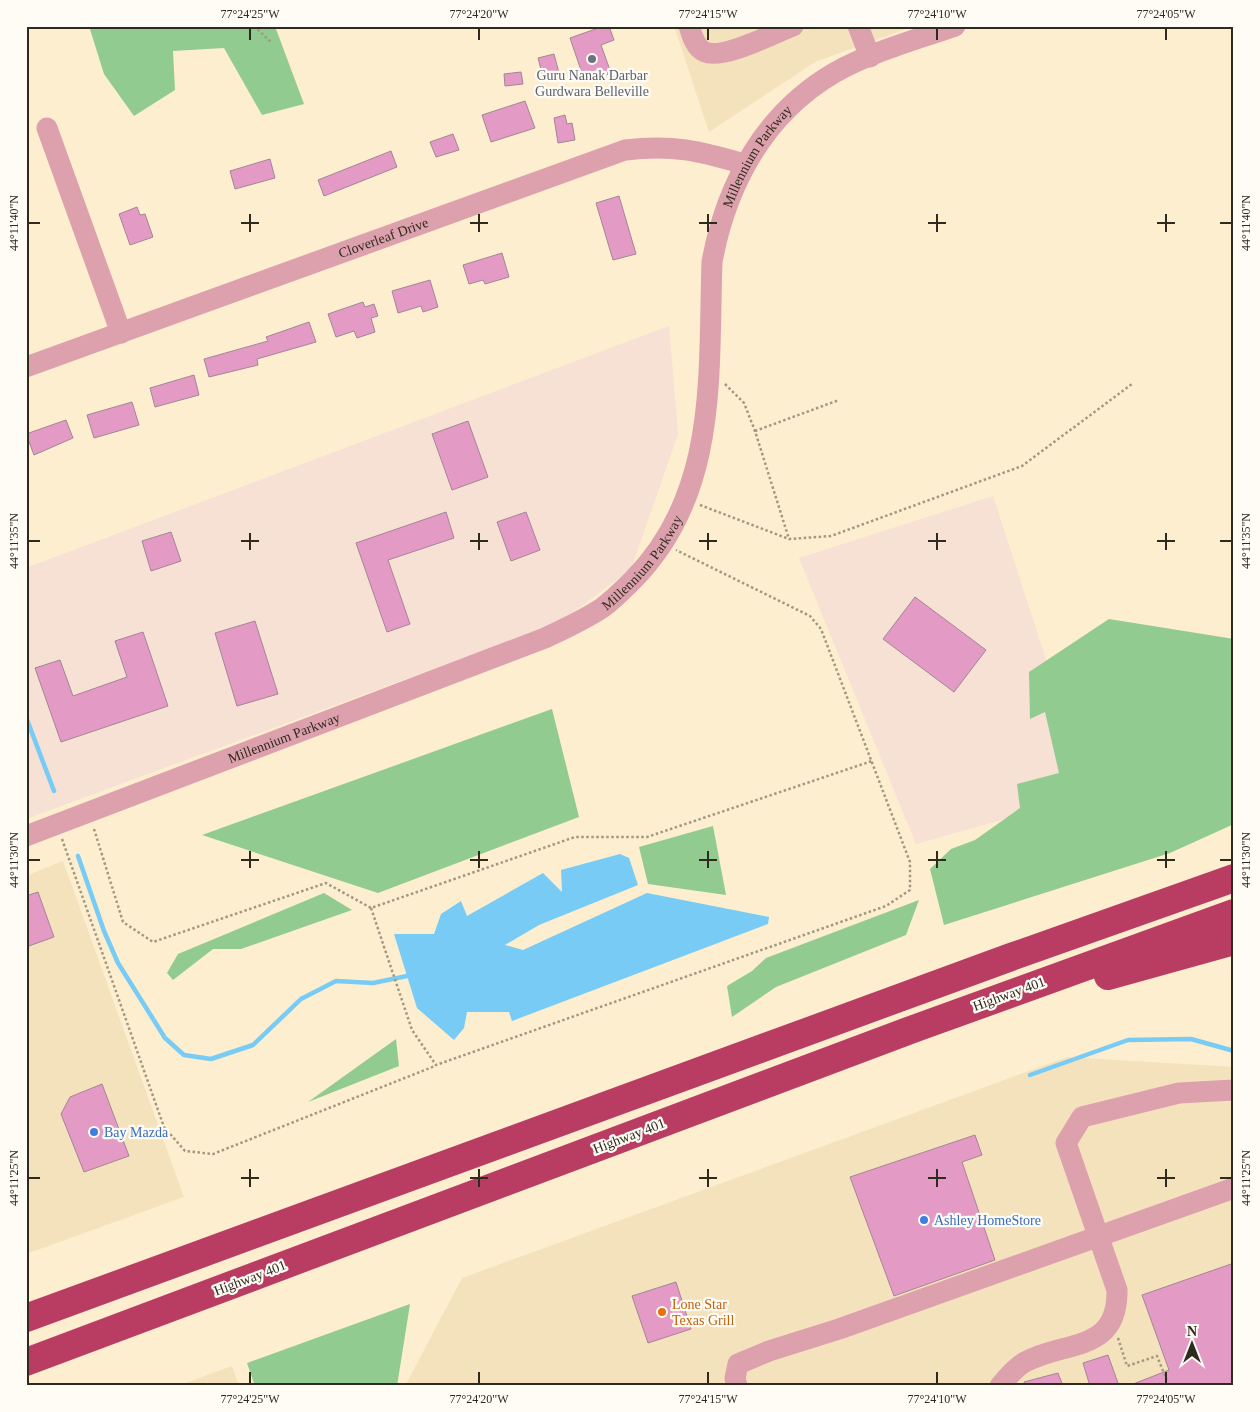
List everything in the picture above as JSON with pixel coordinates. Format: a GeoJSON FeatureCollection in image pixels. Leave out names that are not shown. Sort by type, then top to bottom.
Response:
{"type":"FeatureCollection","features":[{"type":"Feature","properties":{"kind":"highway"},"geometry":{"type":"LineString","coordinates":[[1011,957],[1234,862]]}},
{"type":"Feature","properties":{"kind":"highway"},"geometry":{"type":"LineString","coordinates":[[26,1318],[1011,957],[1234,878]]}},
{"type":"Feature","properties":{"kind":"highway","name":"Highway 401"},"geometry":{"type":"LineString","coordinates":[[26,1362],[916,1028],[1234,913]]}},
{"type":"Feature","properties":{"kind":"highway"},"geometry":{"type":"LineString","coordinates":[[916,1028],[1234,941]]}},
{"type":"Feature","properties":{"kind":"street"},"geometry":{"type":"LineString","coordinates":[[689,26],[699,48],[705,53],[722,53],[793,26]]}},
{"type":"Feature","properties":{"kind":"street"},"geometry":{"type":"LineString","coordinates":[[858,26],[870,56]]}},
{"type":"Feature","properties":{"kind":"street","name":"Millennium Parkway"},"geometry":{"type":"LineString","coordinates":[[26,836],[561,630],[604,607],[642,570],[664,544],[687,500],[705,425],[712,262],[721,217],[744,164],[771,126],[806,92],[834,73],[870,56],[955,26]]}},
{"type":"Feature","properties":{"kind":"street"},"geometry":{"type":"LineString","coordinates":[[48,128],[120,333]]}},
{"type":"Feature","properties":{"kind":"street","name":"Cloverleaf Drive"},"geometry":{"type":"LineString","coordinates":[[26,368],[625,150],[673,147],[703,152],[744,164]]}},
{"type":"Feature","properties":{"kind":"street"},"geometry":{"type":"LineString","coordinates":[[1000,1386],[1024,1362],[1089,1341],[1102,1333],[1112,1320],[1117,1308],[1117,1290],[1066,1143],[1082,1117],[1179,1093],[1234,1090]]}},
{"type":"Feature","properties":{"kind":"street"},"geometry":{"type":"LineString","coordinates":[[737,1386],[735,1378],[738,1364],[769,1351],[839,1329],[1234,1188]]}},
{"type":"Feature","properties":{"kind":"path"},"geometry":{"type":"LineString","coordinates":[[254,26],[272,43]]}},
{"type":"Feature","properties":{"kind":"path"},"geometry":{"type":"LineString","coordinates":[[708,367],[744,403],[756,431],[789,539]]}},
{"type":"Feature","properties":{"kind":"path"},"geometry":{"type":"LineString","coordinates":[[687,500],[789,539],[831,536],[1022,466],[1132,384]]}},
{"type":"Feature","properties":{"kind":"path"},"geometry":{"type":"LineString","coordinates":[[756,431],[839,400]]}},
{"type":"Feature","properties":{"kind":"path"},"geometry":{"type":"LineString","coordinates":[[56,824],[164,1127],[185,1151],[213,1154],[436,1065],[886,906],[910,890],[910,862],[822,629],[810,616],[664,544]]}},
{"type":"Feature","properties":{"kind":"path"},"geometry":{"type":"LineString","coordinates":[[371,908],[575,837],[647,837],[872,761]]}},
{"type":"Feature","properties":{"kind":"path"},"geometry":{"type":"LineString","coordinates":[[89,812],[123,922],[153,942],[326,883],[371,908],[412,1030],[436,1065]]}},
{"type":"Feature","properties":{"kind":"path"},"geometry":{"type":"LineString","coordinates":[[1112,1320],[1128,1366],[1158,1356],[1168,1386]]}},
{"type":"Feature","properties":{"kind":"shaded area"},"geometry":{"type":"Polygon","coordinates":[[[674,26],[914,26],[815,62],[709,132],[674,26]]]}},
{"type":"Feature","properties":{"kind":"shaded area"},"geometry":{"type":"Polygon","coordinates":[[[669,326],[678,434],[631,569],[560,622],[26,819],[26,568],[669,326]]]}},
{"type":"Feature","properties":{"kind":"shaded area"},"geometry":{"type":"Polygon","coordinates":[[[993,496],[1090,795],[916,844],[799,558],[993,496]]]}},
{"type":"Feature","properties":{"kind":"shaded area"},"geometry":{"type":"Polygon","coordinates":[[[63,861],[184,1197],[26,1254],[26,876],[63,861]]]}},
{"type":"Feature","properties":{"kind":"shaded area"},"geometry":{"type":"Polygon","coordinates":[[[1067,1057],[1234,1067],[1234,1386],[405,1386],[462,1278],[1067,1057]]]}},
{"type":"Feature","properties":{"kind":"shaded area"},"geometry":{"type":"Polygon","coordinates":[[[232,1366],[239,1386],[178,1386],[232,1366]]]}},
{"type":"Feature","properties":{"kind":"green space"},"geometry":{"type":"Polygon","coordinates":[[[89,26],[285,26],[276,29],[304,104],[262,115],[224,48],[173,51],[175,90],[134,116],[104,74],[89,26]]]}},
{"type":"Feature","properties":{"kind":"green space"},"geometry":{"type":"Polygon","coordinates":[[[1109,619],[1234,639],[1234,824],[1170,853],[944,925],[930,869],[951,849],[975,840],[1020,808],[1017,784],[1059,773],[1045,712],[1030,719],[1029,672],[1109,619]]]}},
{"type":"Feature","properties":{"kind":"green space"},"geometry":{"type":"Polygon","coordinates":[[[552,709],[579,817],[378,893],[202,835],[552,709]]]}},
{"type":"Feature","properties":{"kind":"green space"},"geometry":{"type":"Polygon","coordinates":[[[713,826],[726,895],[648,884],[639,847],[713,826]]]}},
{"type":"Feature","properties":{"kind":"green space"},"geometry":{"type":"Polygon","coordinates":[[[324,893],[352,910],[241,949],[213,949],[173,980],[167,973],[178,954],[324,893]]]}},
{"type":"Feature","properties":{"kind":"green space"},"geometry":{"type":"Polygon","coordinates":[[[919,900],[906,935],[776,987],[732,1017],[727,986],[752,971],[766,958],[919,900]]]}},
{"type":"Feature","properties":{"kind":"green space"},"geometry":{"type":"Polygon","coordinates":[[[396,1039],[399,1066],[308,1102],[396,1039]]]}},
{"type":"Feature","properties":{"kind":"green space"},"geometry":{"type":"Polygon","coordinates":[[[410,1304],[397,1386],[255,1386],[247,1363],[410,1304]]]}},
{"type":"Feature","properties":{"kind":"water"},"geometry":{"type":"Polygon","coordinates":[[[620,854],[629,858],[638,885],[539,925],[505,945],[523,950],[647,893],[769,917],[768,924],[512,1021],[509,1012],[467,1012],[464,1028],[454,1040],[417,1008],[394,934],[434,934],[441,914],[461,901],[467,916],[543,873],[562,892],[561,870],[620,854]]]}},
{"type":"Feature","properties":{"kind":"building","name":"Guru Nanak Darbar Gurdwara Belleville"},"geometry":{"type":"Polygon","coordinates":[[[609,26],[614,40],[601,45],[611,73],[585,82],[570,38],[609,26]]]}},
{"type":"Feature","properties":{"kind":"building"},"geometry":{"type":"Polygon","coordinates":[[[554,54],[559,73],[543,77],[538,58],[554,54]]]}},
{"type":"Feature","properties":{"kind":"building"},"geometry":{"type":"Polygon","coordinates":[[[521,72],[523,84],[505,86],[504,74],[521,72]]]}},
{"type":"Feature","properties":{"kind":"building"},"geometry":{"type":"Polygon","coordinates":[[[525,101],[535,128],[491,142],[482,115],[525,101]]]}},
{"type":"Feature","properties":{"kind":"building"},"geometry":{"type":"Polygon","coordinates":[[[565,115],[567,124],[572,123],[575,140],[558,143],[554,118],[565,115]]]}},
{"type":"Feature","properties":{"kind":"building"},"geometry":{"type":"Polygon","coordinates":[[[453,134],[459,150],[436,157],[430,142],[453,134]]]}},
{"type":"Feature","properties":{"kind":"building"},"geometry":{"type":"Polygon","coordinates":[[[391,151],[397,167],[324,196],[318,180],[391,151]]]}},
{"type":"Feature","properties":{"kind":"building"},"geometry":{"type":"Polygon","coordinates":[[[270,159],[275,178],[235,189],[230,171],[270,159]]]}},
{"type":"Feature","properties":{"kind":"building"},"geometry":{"type":"Polygon","coordinates":[[[619,196],[636,254],[613,260],[596,203],[619,196]]]}},
{"type":"Feature","properties":{"kind":"building"},"geometry":{"type":"Polygon","coordinates":[[[137,207],[140,215],[145,214],[153,237],[130,245],[119,214],[137,207]]]}},
{"type":"Feature","properties":{"kind":"building"},"geometry":{"type":"Polygon","coordinates":[[[502,253],[509,277],[485,284],[483,280],[469,284],[463,265],[502,253]]]}},
{"type":"Feature","properties":{"kind":"building"},"geometry":{"type":"Polygon","coordinates":[[[430,280],[438,307],[423,312],[421,306],[398,313],[392,291],[430,280]]]}},
{"type":"Feature","properties":{"kind":"building"},"geometry":{"type":"Polygon","coordinates":[[[363,302],[365,307],[374,304],[378,316],[371,318],[375,332],[357,338],[354,331],[336,337],[328,314],[363,302]]]}},
{"type":"Feature","properties":{"kind":"building"},"geometry":{"type":"Polygon","coordinates":[[[309,322],[316,342],[257,359],[258,365],[209,377],[204,359],[268,341],[266,337],[309,322]]]}},
{"type":"Feature","properties":{"kind":"building"},"geometry":{"type":"Polygon","coordinates":[[[194,375],[199,395],[155,407],[150,388],[194,375]]]}},
{"type":"Feature","properties":{"kind":"building"},"geometry":{"type":"Polygon","coordinates":[[[132,402],[139,425],[94,438],[87,415],[132,402]]]}},
{"type":"Feature","properties":{"kind":"building"},"geometry":{"type":"Polygon","coordinates":[[[66,420],[73,438],[34,455],[26,434],[66,420]]]}},
{"type":"Feature","properties":{"kind":"building"},"geometry":{"type":"Polygon","coordinates":[[[468,421],[488,477],[452,490],[432,434],[468,421]]]}},
{"type":"Feature","properties":{"kind":"building"},"geometry":{"type":"Polygon","coordinates":[[[446,512],[454,538],[388,560],[410,624],[387,632],[356,543],[446,512]]]}},
{"type":"Feature","properties":{"kind":"building"},"geometry":{"type":"Polygon","coordinates":[[[526,512],[540,550],[511,561],[497,522],[526,512]]]}},
{"type":"Feature","properties":{"kind":"building"},"geometry":{"type":"Polygon","coordinates":[[[171,532],[181,561],[151,571],[142,541],[171,532]]]}},
{"type":"Feature","properties":{"kind":"building"},"geometry":{"type":"Polygon","coordinates":[[[915,597],[986,650],[954,692],[883,639],[915,597]]]}},
{"type":"Feature","properties":{"kind":"building"},"geometry":{"type":"Polygon","coordinates":[[[255,621],[278,694],[237,706],[215,633],[255,621]]]}},
{"type":"Feature","properties":{"kind":"building"},"geometry":{"type":"Polygon","coordinates":[[[143,632],[168,706],[61,742],[35,668],[60,660],[73,696],[127,677],[115,641],[143,632]]]}},
{"type":"Feature","properties":{"kind":"building"},"geometry":{"type":"Polygon","coordinates":[[[38,892],[54,937],[26,947],[26,896],[38,892]]]}},
{"type":"Feature","properties":{"kind":"building"},"geometry":{"type":"Polygon","coordinates":[[[102,1084],[129,1156],[84,1172],[61,1114],[70,1097],[102,1084]]]}},
{"type":"Feature","properties":{"kind":"building","name":"Ashley HomeStore"},"geometry":{"type":"Polygon","coordinates":[[[975,1135],[982,1155],[962,1162],[995,1260],[894,1296],[850,1177],[975,1135]]]}},
{"type":"Feature","properties":{"kind":"building"},"geometry":{"type":"Polygon","coordinates":[[[1234,1263],[1234,1386],[1128,1386],[1169,1370],[1142,1295],[1234,1263]]]}},
{"type":"Feature","properties":{"kind":"building","name":"Lone Star Texas Grill"},"geometry":{"type":"Polygon","coordinates":[[[676,1282],[691,1329],[648,1343],[632,1296],[676,1282]]]}},
{"type":"Feature","properties":{"kind":"building"},"geometry":{"type":"Polygon","coordinates":[[[1108,1355],[1119,1386],[1090,1386],[1083,1363],[1108,1355]]]}},
{"type":"Feature","properties":{"kind":"building"},"geometry":{"type":"Polygon","coordinates":[[[1058,1373],[1063,1386],[1025,1386],[1024,1382],[1058,1373]]]}},
{"type":"Feature","properties":{"kind":"waterway"},"geometry":{"type":"LineString","coordinates":[[26,717],[54,791]]}},
{"type":"Feature","properties":{"kind":"waterway"},"geometry":{"type":"LineString","coordinates":[[78,856],[104,931],[118,963],[165,1038],[184,1055],[211,1059],[253,1045],[301,999],[336,981],[373,983],[407,976]]}},
{"type":"Feature","properties":{"kind":"waterway"},"geometry":{"type":"LineString","coordinates":[[1030,1075],[1128,1040],[1191,1039],[1234,1051]]}},
{"type":"Feature","properties":{"kind":"place","name":"Guru Nanak Darbar Gurdwara Belleville"},"geometry":{"type":"Point","coordinates":[592,59]}},
{"type":"Feature","properties":{"kind":"place","name":"Bay Mazda"},"geometry":{"type":"Point","coordinates":[94,1132]}},
{"type":"Feature","properties":{"kind":"place","name":"Ashley HomeStore"},"geometry":{"type":"Point","coordinates":[924,1220]}},
{"type":"Feature","properties":{"kind":"place","name":"Lone Star Texas Grill"},"geometry":{"type":"Point","coordinates":[662,1312]}}]}
